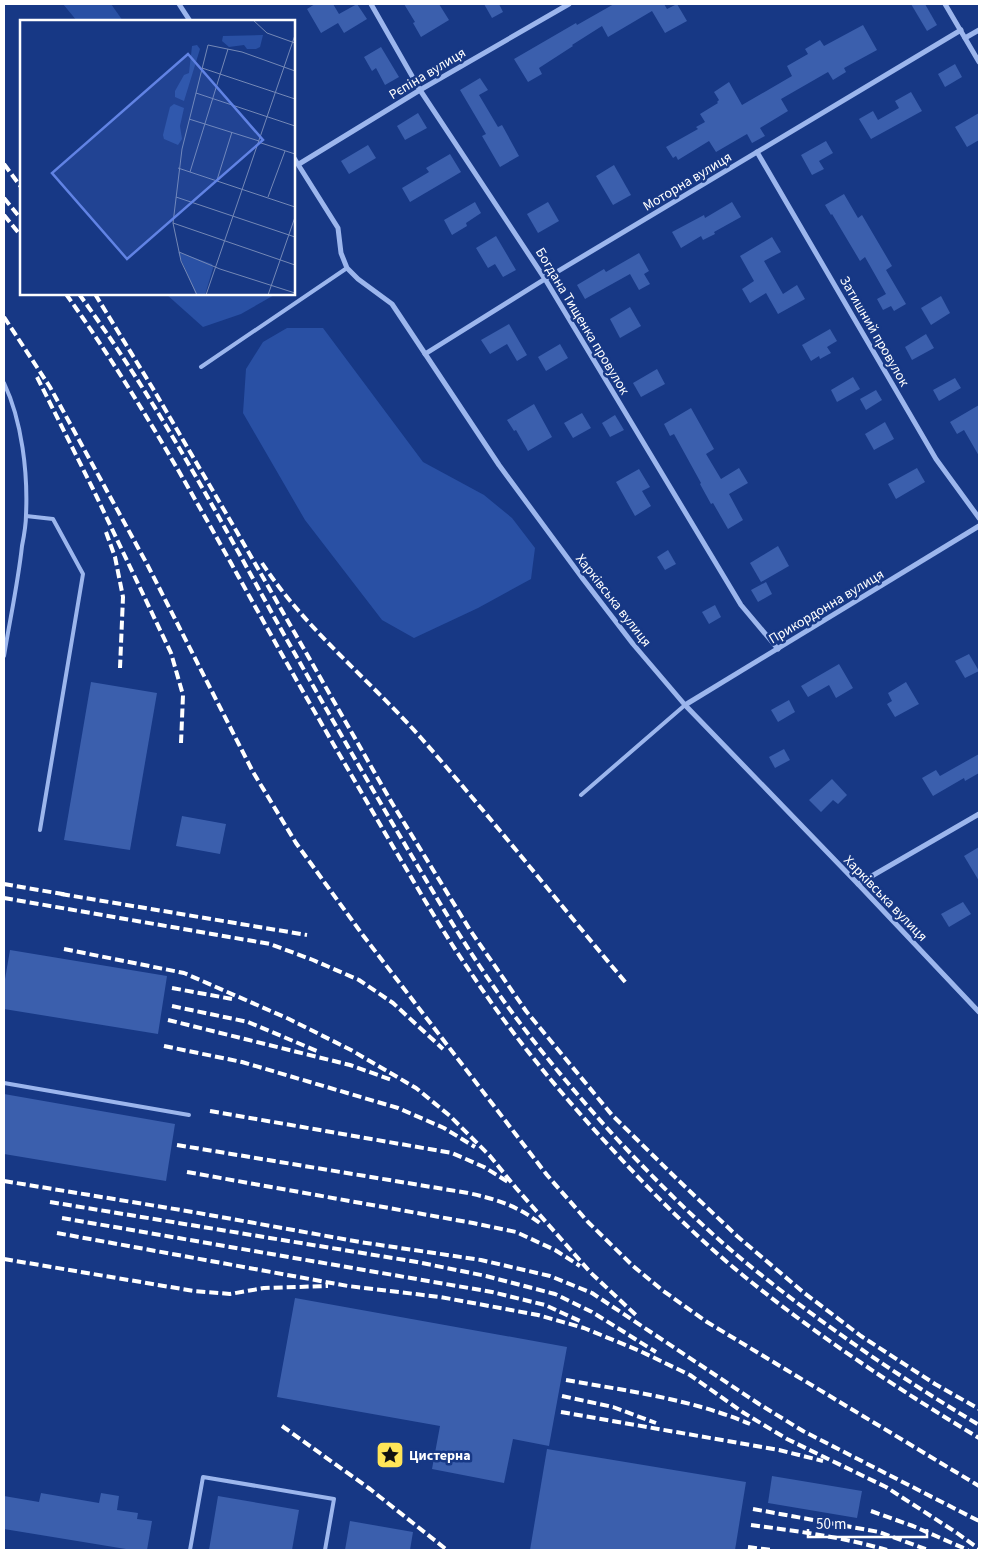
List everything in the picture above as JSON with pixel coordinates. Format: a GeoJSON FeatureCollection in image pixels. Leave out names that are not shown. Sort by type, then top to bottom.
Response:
{"type":"FeatureCollection","features":[{"type":"Feature","properties":{"kind":"street"},"geometry":{"type":"LineString","coordinates":[[179,4],[189,20]]}},
{"type":"Feature","properties":{"kind":"street","name":"Богдана Тищенка провулок"},"geometry":{"type":"LineString","coordinates":[[371,4],[420,90],[545,279],[741,605],[778,649]]}},
{"type":"Feature","properties":{"kind":"street","name":"Рєпіна вулиця"},"geometry":{"type":"LineString","coordinates":[[299,164],[420,90],[569,4]]}},
{"type":"Feature","properties":{"kind":"street"},"geometry":{"type":"LineString","coordinates":[[945,4],[979,62]]}},
{"type":"Feature","properties":{"kind":"street","name":"Моторна вулиця"},"geometry":{"type":"LineString","coordinates":[[425,354],[545,279],[961,30]]}},
{"type":"Feature","properties":{"kind":"street"},"geometry":{"type":"LineString","coordinates":[[965,38],[979,30]]}},
{"type":"Feature","properties":{"kind":"street","name":"Затишний провулок"},"geometry":{"type":"LineString","coordinates":[[758,152],[936,459],[979,518]]}},
{"type":"Feature","properties":{"kind":"street"},"geometry":{"type":"LineString","coordinates":[[295,159],[338,228],[341,253],[347,268]]}},
{"type":"Feature","properties":{"kind":"street","name":"Харківська вулиця"},"geometry":{"type":"LineString","coordinates":[[347,268],[358,279],[392,304],[499,465],[582,579],[633,644],[685,705],[979,1012]]}},
{"type":"Feature","properties":{"kind":"street","name":"Прикордонна вулиця"},"geometry":{"type":"LineString","coordinates":[[685,705],[979,526]]}},
{"type":"Feature","properties":{"kind":"street"},"geometry":{"type":"LineString","coordinates":[[858,884],[979,814]]}},
{"type":"Feature","properties":{"kind":"lane"},"geometry":{"type":"LineString","coordinates":[[201,367],[347,268]]}},
{"type":"Feature","properties":{"kind":"lane"},"geometry":{"type":"LineString","coordinates":[[4,384],[10,398],[19,434],[25,473],[26,516],[20,565],[4,656]]}},
{"type":"Feature","properties":{"kind":"lane"},"geometry":{"type":"LineString","coordinates":[[26,516],[53,519],[83,574],[40,830]]}},
{"type":"Feature","properties":{"kind":"lane"},"geometry":{"type":"LineString","coordinates":[[581,795],[685,705]]}},
{"type":"Feature","properties":{"kind":"lane"},"geometry":{"type":"LineString","coordinates":[[4,1083],[189,1115]]}},
{"type":"Feature","properties":{"kind":"lane"},"geometry":{"type":"LineString","coordinates":[[190,1550],[202,1477],[334,1499],[325,1550]]}},
{"type":"Feature","properties":{"kind":"shaded area"},"geometry":{"type":"Polygon","coordinates":[[[63,4],[111,4],[122,20],[76,20],[63,4]]]}},
{"type":"Feature","properties":{"kind":"shaded area"},"geometry":{"type":"Polygon","coordinates":[[[167,295],[274,295],[241,314],[203,327],[167,295]]]}},
{"type":"Feature","properties":{"kind":"shaded area"},"geometry":{"type":"Polygon","coordinates":[[[287,328],[323,328],[423,462],[484,495],[512,518],[535,548],[531,579],[478,608],[414,638],[382,620],[305,520],[243,413],[246,369],[263,342],[287,328]]]}},
{"type":"Feature","properties":{"kind":"building"},"geometry":{"type":"Polygon","coordinates":[[[315,4],[333,4],[339,14],[357,4],[367,19],[344,33],[338,23],[321,33],[307,9],[315,4]]]}},
{"type":"Feature","properties":{"kind":"building"},"geometry":{"type":"Polygon","coordinates":[[[404,4],[439,4],[449,20],[421,37],[413,23],[415,22],[404,4]]]}},
{"type":"Feature","properties":{"kind":"building"},"geometry":{"type":"Polygon","coordinates":[[[484,4],[499,4],[503,12],[492,18],[484,4]]]}},
{"type":"Feature","properties":{"kind":"building"},"geometry":{"type":"Polygon","coordinates":[[[614,4],[664,4],[667,9],[677,4],[687,21],[665,33],[652,11],[608,37],[602,26],[539,68],[542,74],[528,82],[514,59],[576,23],[577,25],[614,4]]]}},
{"type":"Feature","properties":{"kind":"building"},"geometry":{"type":"Polygon","coordinates":[[[911,4],[925,4],[937,25],[927,31],[911,4]]]}},
{"type":"Feature","properties":{"kind":"building"},"geometry":{"type":"Polygon","coordinates":[[[863,25],[877,50],[844,68],[846,72],[833,80],[828,72],[781,99],[788,111],[760,128],[765,136],[752,143],[747,134],[716,152],[709,141],[678,160],[676,156],[673,158],[666,147],[698,129],[696,127],[705,122],[700,114],[718,103],[719,100],[714,92],[729,82],[742,105],[792,76],[787,66],[808,54],[805,49],[820,40],[824,46],[863,25]]]}},
{"type":"Feature","properties":{"kind":"building"},"geometry":{"type":"Polygon","coordinates":[[[381,47],[399,77],[385,85],[376,68],[372,71],[364,57],[381,47]]]}},
{"type":"Feature","properties":{"kind":"building"},"geometry":{"type":"Polygon","coordinates":[[[955,64],[962,77],[945,87],[938,74],[955,64]]]}},
{"type":"Feature","properties":{"kind":"building"},"geometry":{"type":"Polygon","coordinates":[[[480,78],[488,90],[479,95],[498,127],[502,125],[519,156],[500,167],[482,136],[486,134],[460,90],[480,78]]]}},
{"type":"Feature","properties":{"kind":"building"},"geometry":{"type":"Polygon","coordinates":[[[911,92],[922,111],[871,139],[859,119],[873,111],[878,120],[899,108],[895,101],[911,92]]]}},
{"type":"Feature","properties":{"kind":"building"},"geometry":{"type":"Polygon","coordinates":[[[418,113],[427,128],[405,140],[397,126],[418,113]]]}},
{"type":"Feature","properties":{"kind":"building"},"geometry":{"type":"Polygon","coordinates":[[[979,113],[979,140],[967,147],[955,127],[979,113]]]}},
{"type":"Feature","properties":{"kind":"building"},"geometry":{"type":"Polygon","coordinates":[[[826,141],[833,153],[819,161],[824,169],[812,175],[801,155],[826,141]]]}},
{"type":"Feature","properties":{"kind":"building"},"geometry":{"type":"Polygon","coordinates":[[[368,145],[376,158],[349,174],[341,161],[368,145]]]}},
{"type":"Feature","properties":{"kind":"building"},"geometry":{"type":"Polygon","coordinates":[[[450,154],[461,172],[410,202],[402,188],[429,172],[426,168],[450,154]]]}},
{"type":"Feature","properties":{"kind":"building"},"geometry":{"type":"Polygon","coordinates":[[[614,165],[631,195],[613,205],[596,176],[614,165]]]}},
{"type":"Feature","properties":{"kind":"building"},"geometry":{"type":"Polygon","coordinates":[[[844,194],[858,218],[862,215],[892,266],[886,270],[906,304],[894,311],[891,306],[883,310],[877,299],[886,294],[865,257],[860,261],[825,205],[844,194]]]}},
{"type":"Feature","properties":{"kind":"building"},"geometry":{"type":"Polygon","coordinates":[[[475,202],[481,213],[466,223],[467,226],[452,235],[444,220],[475,202]]]}},
{"type":"Feature","properties":{"kind":"building"},"geometry":{"type":"Polygon","coordinates":[[[548,202],[559,221],[538,233],[527,214],[548,202]]]}},
{"type":"Feature","properties":{"kind":"building"},"geometry":{"type":"Polygon","coordinates":[[[732,202],[741,217],[714,232],[715,234],[703,240],[701,236],[681,248],[672,232],[704,215],[705,218],[732,202]]]}},
{"type":"Feature","properties":{"kind":"building"},"geometry":{"type":"Polygon","coordinates":[[[496,236],[516,270],[503,277],[495,264],[488,268],[476,248],[496,236]]]}},
{"type":"Feature","properties":{"kind":"building"},"geometry":{"type":"Polygon","coordinates":[[[772,237],[781,252],[764,261],[783,294],[797,285],[805,299],[778,314],[766,293],[750,303],[742,289],[754,281],[740,256],[772,237]]]}},
{"type":"Feature","properties":{"kind":"building"},"geometry":{"type":"Polygon","coordinates":[[[639,253],[649,271],[644,274],[650,284],[639,290],[630,274],[585,299],[577,285],[604,269],[606,272],[639,253]]]}},
{"type":"Feature","properties":{"kind":"building"},"geometry":{"type":"Polygon","coordinates":[[[941,296],[950,313],[931,325],[921,308],[941,296]]]}},
{"type":"Feature","properties":{"kind":"building"},"geometry":{"type":"Polygon","coordinates":[[[630,307],[641,326],[620,338],[610,319],[630,307]]]}},
{"type":"Feature","properties":{"kind":"building"},"geometry":{"type":"Polygon","coordinates":[[[509,324],[527,355],[517,361],[507,344],[490,354],[481,340],[509,324]]]}},
{"type":"Feature","properties":{"kind":"building"},"geometry":{"type":"Polygon","coordinates":[[[830,329],[837,341],[827,347],[831,353],[820,359],[819,356],[811,361],[802,345],[830,329]]]}},
{"type":"Feature","properties":{"kind":"building"},"geometry":{"type":"Polygon","coordinates":[[[926,334],[934,348],[912,360],[905,347],[926,334]]]}},
{"type":"Feature","properties":{"kind":"building"},"geometry":{"type":"Polygon","coordinates":[[[560,344],[568,358],[546,371],[538,357],[560,344]]]}},
{"type":"Feature","properties":{"kind":"building"},"geometry":{"type":"Polygon","coordinates":[[[657,369],[665,384],[641,397],[633,383],[657,369]]]}},
{"type":"Feature","properties":{"kind":"building"},"geometry":{"type":"Polygon","coordinates":[[[853,377],[860,389],[837,402],[831,390],[853,377]]]}},
{"type":"Feature","properties":{"kind":"building"},"geometry":{"type":"Polygon","coordinates":[[[955,378],[961,388],[939,401],[933,390],[955,378]]]}},
{"type":"Feature","properties":{"kind":"building"},"geometry":{"type":"Polygon","coordinates":[[[876,390],[882,400],[866,410],[860,399],[876,390]]]}},
{"type":"Feature","properties":{"kind":"building"},"geometry":{"type":"Polygon","coordinates":[[[534,404],[552,437],[528,451],[516,430],[514,431],[507,420],[534,404]]]}},
{"type":"Feature","properties":{"kind":"building"},"geometry":{"type":"Polygon","coordinates":[[[979,405],[979,456],[964,430],[957,434],[950,422],[979,405]]]}},
{"type":"Feature","properties":{"kind":"building"},"geometry":{"type":"Polygon","coordinates":[[[691,408],[714,449],[706,454],[721,479],[739,468],[748,483],[729,494],[743,520],[728,529],[713,503],[711,504],[674,434],[670,436],[664,424],[691,408]]]}},
{"type":"Feature","properties":{"kind":"building"},"geometry":{"type":"Polygon","coordinates":[[[582,413],[591,428],[573,438],[564,423],[582,413]]]}},
{"type":"Feature","properties":{"kind":"building"},"geometry":{"type":"Polygon","coordinates":[[[615,415],[624,430],[610,437],[602,423],[615,415]]]}},
{"type":"Feature","properties":{"kind":"building"},"geometry":{"type":"Polygon","coordinates":[[[885,422],[894,439],[874,450],[865,434],[885,422]]]}},
{"type":"Feature","properties":{"kind":"building"},"geometry":{"type":"Polygon","coordinates":[[[917,468],[925,482],[896,499],[888,484],[917,468]]]}},
{"type":"Feature","properties":{"kind":"building"},"geometry":{"type":"Polygon","coordinates":[[[639,469],[650,487],[642,491],[651,506],[635,516],[616,482],[639,469]]]}},
{"type":"Feature","properties":{"kind":"building"},"geometry":{"type":"Polygon","coordinates":[[[778,546],[789,566],[761,582],[750,563],[778,546]]]}},
{"type":"Feature","properties":{"kind":"building"},"geometry":{"type":"Polygon","coordinates":[[[668,550],[676,564],[665,570],[657,557],[668,550]]]}},
{"type":"Feature","properties":{"kind":"building"},"geometry":{"type":"Polygon","coordinates":[[[766,582],[772,594],[758,602],[751,590],[766,582]]]}},
{"type":"Feature","properties":{"kind":"building"},"geometry":{"type":"Polygon","coordinates":[[[715,605],[721,617],[709,624],[702,612],[715,605]]]}},
{"type":"Feature","properties":{"kind":"building"},"geometry":{"type":"Polygon","coordinates":[[[969,654],[979,671],[965,678],[955,661],[969,654]]]}},
{"type":"Feature","properties":{"kind":"building"},"geometry":{"type":"Polygon","coordinates":[[[839,664],[853,688],[836,698],[829,685],[808,697],[801,686],[839,664]]]}},
{"type":"Feature","properties":{"kind":"building"},"geometry":{"type":"Polygon","coordinates":[[[91,682],[157,693],[130,850],[64,840],[91,682]]]}},
{"type":"Feature","properties":{"kind":"building"},"geometry":{"type":"Polygon","coordinates":[[[906,682],[919,704],[895,717],[887,704],[892,701],[888,693],[906,682]]]}},
{"type":"Feature","properties":{"kind":"building"},"geometry":{"type":"Polygon","coordinates":[[[789,700],[795,712],[778,722],[771,710],[789,700]]]}},
{"type":"Feature","properties":{"kind":"building"},"geometry":{"type":"Polygon","coordinates":[[[784,749],[790,760],[775,768],[769,757],[784,749]]]}},
{"type":"Feature","properties":{"kind":"building"},"geometry":{"type":"Polygon","coordinates":[[[979,754],[979,773],[965,781],[964,778],[933,796],[922,778],[936,770],[940,776],[979,754]]]}},
{"type":"Feature","properties":{"kind":"building"},"geometry":{"type":"Polygon","coordinates":[[[832,779],[847,795],[838,804],[833,800],[821,812],[809,800],[832,779]]]}},
{"type":"Feature","properties":{"kind":"building"},"geometry":{"type":"Polygon","coordinates":[[[182,816],[226,824],[220,854],[176,846],[182,816]]]}},
{"type":"Feature","properties":{"kind":"building"},"geometry":{"type":"Polygon","coordinates":[[[979,847],[979,881],[964,856],[979,847]]]}},
{"type":"Feature","properties":{"kind":"building"},"geometry":{"type":"Polygon","coordinates":[[[963,902],[971,914],[949,927],[941,914],[963,902]]]}},
{"type":"Feature","properties":{"kind":"building"},"geometry":{"type":"Polygon","coordinates":[[[10,950],[167,976],[158,1034],[4,1009],[4,985],[10,950]]]}},
{"type":"Feature","properties":{"kind":"building"},"geometry":{"type":"Polygon","coordinates":[[[4,1094],[175,1124],[166,1181],[4,1154],[4,1094]]]}},
{"type":"Feature","properties":{"kind":"building"},"geometry":{"type":"Polygon","coordinates":[[[295,1298],[567,1347],[549,1446],[513,1439],[504,1483],[432,1469],[440,1426],[277,1397],[295,1298]]]}},
{"type":"Feature","properties":{"kind":"building"},"geometry":{"type":"Polygon","coordinates":[[[547,1449],[746,1482],[735,1550],[530,1550],[547,1449]]]}},
{"type":"Feature","properties":{"kind":"building"},"geometry":{"type":"Polygon","coordinates":[[[772,1476],[862,1491],[857,1518],[768,1503],[772,1476]]]}},
{"type":"Feature","properties":{"kind":"building"},"geometry":{"type":"Polygon","coordinates":[[[41,1493],[99,1503],[101,1493],[119,1496],[117,1510],[138,1513],[137,1519],[152,1521],[147,1550],[132,1550],[4,1529],[4,1496],[39,1502],[41,1493]]]}},
{"type":"Feature","properties":{"kind":"building"},"geometry":{"type":"Polygon","coordinates":[[[218,1496],[299,1510],[292,1550],[209,1550],[218,1496]]]}},
{"type":"Feature","properties":{"kind":"building"},"geometry":{"type":"Polygon","coordinates":[[[350,1521],[413,1532],[410,1550],[345,1550],[350,1521]]]}},
{"type":"Feature","properties":{"kind":"railway"},"geometry":{"type":"LineString","coordinates":[[4,164],[20,186]]}},
{"type":"Feature","properties":{"kind":"railway"},"geometry":{"type":"LineString","coordinates":[[4,198],[20,218]]}},
{"type":"Feature","properties":{"kind":"railway"},"geometry":{"type":"LineString","coordinates":[[4,215],[20,235]]}},
{"type":"Feature","properties":{"kind":"railway"},"geometry":{"type":"LineString","coordinates":[[67,295],[146,415],[310,704],[438,921],[503,1019],[537,1063],[643,1182],[727,1262],[830,1341],[919,1401],[979,1438]]}},
{"type":"Feature","properties":{"kind":"railway"},"geometry":{"type":"LineString","coordinates":[[80,295],[132,371],[205,492],[333,721],[446,914],[494,988],[544,1054],[633,1156],[683,1207],[736,1255],[837,1332],[921,1389],[979,1425]]}},
{"type":"Feature","properties":{"kind":"railway"},"geometry":{"type":"LineString","coordinates":[[96,295],[237,532],[392,803],[470,930],[526,1011],[612,1115],[737,1236],[803,1292],[861,1336],[935,1384],[979,1409]]}},
{"type":"Feature","properties":{"kind":"railway"},"geometry":{"type":"LineString","coordinates":[[4,317],[50,387],[147,564],[253,772],[296,843],[362,934],[547,1175],[588,1222],[633,1266],[662,1290],[707,1322],[979,1486]]}},
{"type":"Feature","properties":{"kind":"railway"},"geometry":{"type":"LineString","coordinates":[[37,377],[171,653],[183,695],[181,743]]}},
{"type":"Feature","properties":{"kind":"railway"},"geometry":{"type":"LineString","coordinates":[[106,532],[115,557],[123,597],[120,668]]}},
{"type":"Feature","properties":{"kind":"railway"},"geometry":{"type":"LineString","coordinates":[[262,563],[279,587],[318,633],[422,739],[626,983]]}},
{"type":"Feature","properties":{"kind":"railway"},"geometry":{"type":"LineString","coordinates":[[4,884],[68,895]]}},
{"type":"Feature","properties":{"kind":"railway"},"geometry":{"type":"LineString","coordinates":[[61,894],[307,935]]}},
{"type":"Feature","properties":{"kind":"railway"},"geometry":{"type":"LineString","coordinates":[[4,898],[270,944],[359,980],[393,1003],[443,1049]]}},
{"type":"Feature","properties":{"kind":"railway"},"geometry":{"type":"LineString","coordinates":[[64,949],[184,973],[289,1019],[351,1050],[416,1088],[450,1116],[490,1156],[591,1273],[638,1317]]}},
{"type":"Feature","properties":{"kind":"railway"},"geometry":{"type":"LineString","coordinates":[[172,988],[232,999]]}},
{"type":"Feature","properties":{"kind":"railway"},"geometry":{"type":"LineString","coordinates":[[172,1006],[248,1022],[317,1051]]}},
{"type":"Feature","properties":{"kind":"railway"},"geometry":{"type":"LineString","coordinates":[[168,1020],[350,1065],[392,1080]]}},
{"type":"Feature","properties":{"kind":"railway"},"geometry":{"type":"LineString","coordinates":[[164,1046],[242,1062],[398,1108],[444,1128],[475,1147]]}},
{"type":"Feature","properties":{"kind":"railway"},"geometry":{"type":"LineString","coordinates":[[210,1111],[452,1153],[484,1167],[508,1182]]}},
{"type":"Feature","properties":{"kind":"railway"},"geometry":{"type":"LineString","coordinates":[[177,1145],[468,1193],[506,1204],[524,1212],[541,1224]]}},
{"type":"Feature","properties":{"kind":"railway"},"geometry":{"type":"LineString","coordinates":[[187,1172],[516,1232],[555,1250],[580,1266]]}},
{"type":"Feature","properties":{"kind":"railway"},"geometry":{"type":"LineString","coordinates":[[4,1181],[360,1242],[481,1260],[550,1276],[592,1293],[803,1431],[979,1521]]}},
{"type":"Feature","properties":{"kind":"railway"},"geometry":{"type":"LineString","coordinates":[[50,1202],[417,1262],[486,1276],[555,1294],[592,1312],[656,1352]]}},
{"type":"Feature","properties":{"kind":"railway"},"geometry":{"type":"LineString","coordinates":[[62,1218],[492,1292],[545,1305],[582,1322]]}},
{"type":"Feature","properties":{"kind":"railway"},"geometry":{"type":"LineString","coordinates":[[57,1233],[348,1286],[440,1297],[538,1315],[584,1328],[640,1351],[690,1375],[744,1413],[787,1439],[886,1487],[979,1549]]}},
{"type":"Feature","properties":{"kind":"railway"},"geometry":{"type":"LineString","coordinates":[[4,1259],[194,1291],[230,1294],[264,1288],[328,1286]]}},
{"type":"Feature","properties":{"kind":"railway"},"geometry":{"type":"LineString","coordinates":[[566,1380],[682,1402],[728,1415],[750,1424]]}},
{"type":"Feature","properties":{"kind":"railway"},"geometry":{"type":"LineString","coordinates":[[562,1396],[613,1407],[656,1423]]}},
{"type":"Feature","properties":{"kind":"railway"},"geometry":{"type":"LineString","coordinates":[[561,1412],[779,1450],[823,1461]]}},
{"type":"Feature","properties":{"kind":"railway"},"geometry":{"type":"LineString","coordinates":[[282,1426],[370,1489],[447,1550]]}},
{"type":"Feature","properties":{"kind":"railway"},"geometry":{"type":"LineString","coordinates":[[753,1509],[879,1532],[928,1550]]}},
{"type":"Feature","properties":{"kind":"railway"},"geometry":{"type":"LineString","coordinates":[[871,1511],[913,1526],[968,1550]]}},
{"type":"Feature","properties":{"kind":"railway"},"geometry":{"type":"LineString","coordinates":[[751,1525],[836,1538],[887,1550]]}},
{"type":"Feature","properties":{"kind":"railway"},"geometry":{"type":"LineString","coordinates":[[748,1547],[772,1550]]}},
{"type":"Feature","properties":{"kind":"place","name":"Цистерна"},"geometry":{"type":"Point","coordinates":[390,1455]}}]}
